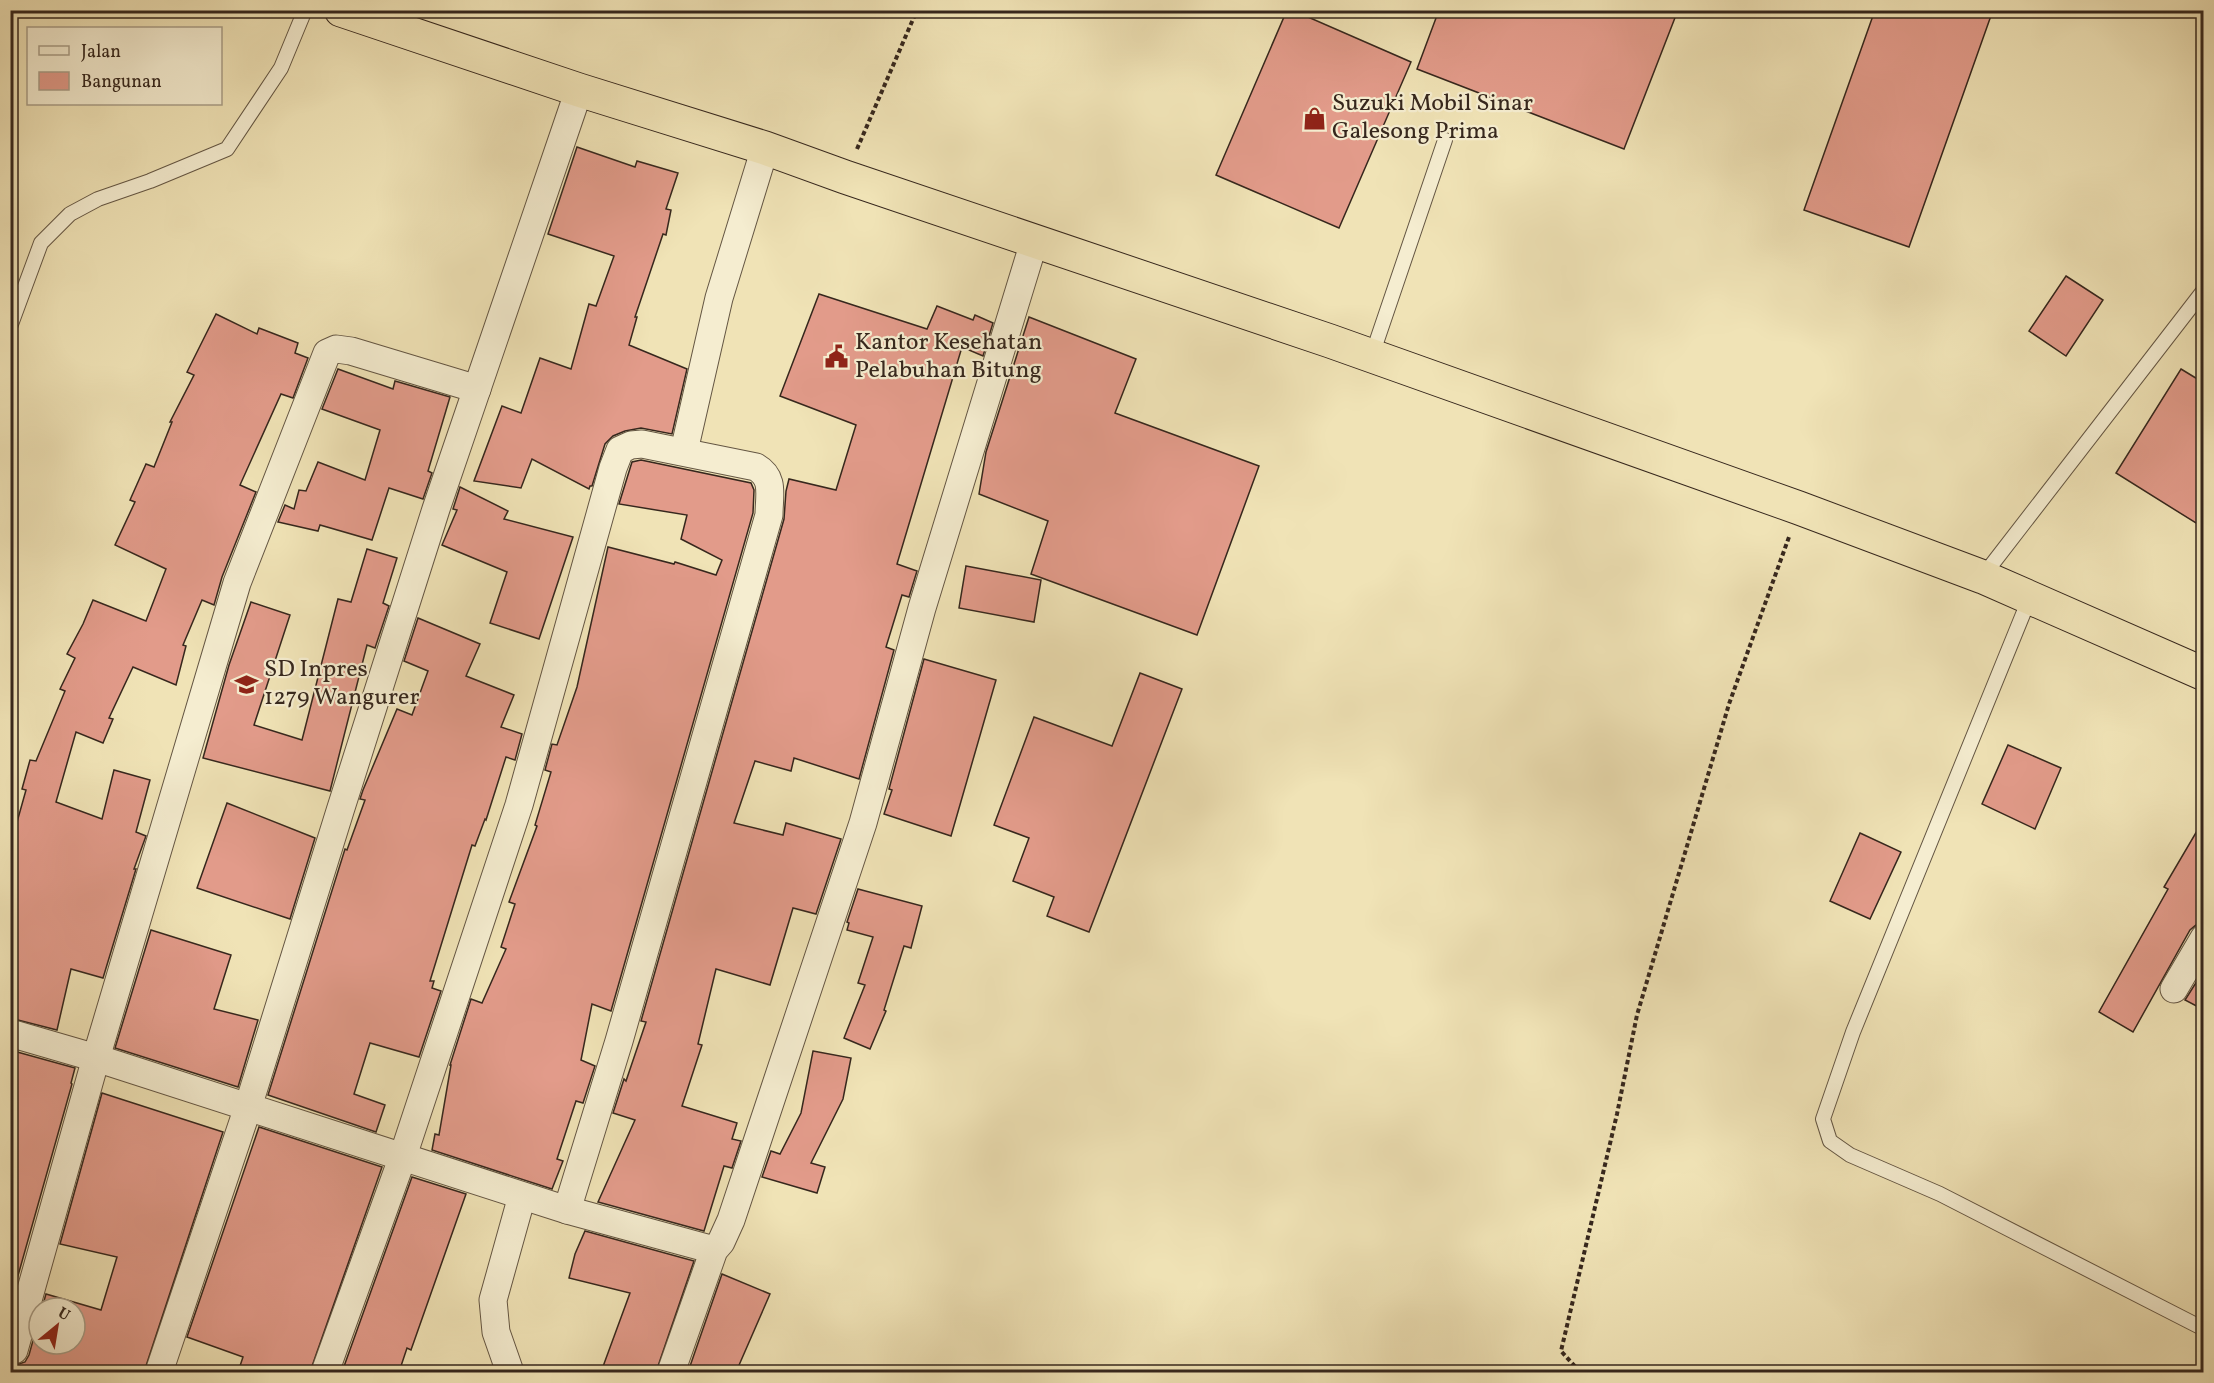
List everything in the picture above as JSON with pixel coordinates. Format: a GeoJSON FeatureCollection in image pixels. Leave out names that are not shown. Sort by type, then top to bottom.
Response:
{"type":"FeatureCollection","features":[{"type":"Feature","properties":{"kind":"highway"},"geometry":{"type":"LineString","coordinates":[[341,10],[579,90],[765,148],[1034,242],[1372,355],[1799,508],[1983,577],[2204,674]]}},
{"type":"Feature","properties":{"kind":"street"},"geometry":{"type":"LineString","coordinates":[[159,1372],[248,1107],[340,811],[477,389],[579,90]]}},
{"type":"Feature","properties":{"kind":"street"},"geometry":{"type":"LineString","coordinates":[[684,451],[719,298],[765,148]]}},
{"type":"Feature","properties":{"kind":"street"},"geometry":{"type":"LineString","coordinates":[[671,1372],[714,1250],[721,1242],[731,1220],[863,824],[922,608],[1034,242]]}},
{"type":"Feature","properties":{"kind":"street"},"geometry":{"type":"LineString","coordinates":[[15,1350],[96,1058],[237,584],[327,353],[336,349],[351,351],[477,389]]}},
{"type":"Feature","properties":{"kind":"street"},"geometry":{"type":"LineString","coordinates":[[325,1372],[403,1156],[519,804],[617,457],[620,450],[631,445],[642,444],[756,467],[765,472],[770,482],[769,515],[620,1041],[567,1210]]}},
{"type":"Feature","properties":{"kind":"street"},"geometry":{"type":"LineString","coordinates":[[2174,989],[2204,938]]}},
{"type":"Feature","properties":{"kind":"street"},"geometry":{"type":"LineString","coordinates":[[10,1033],[96,1058],[567,1210],[714,1250]]}},
{"type":"Feature","properties":{"kind":"street"},"geometry":{"type":"LineString","coordinates":[[510,1372],[496,1332],[493,1300],[522,1196]]}},
{"type":"Feature","properties":{"kind":"lane"},"geometry":{"type":"LineString","coordinates":[[10,327],[41,243],[70,214],[98,199],[150,181],[227,149],[281,68],[305,10]]}},
{"type":"Feature","properties":{"kind":"lane"},"geometry":{"type":"LineString","coordinates":[[1372,355],[1445,140]]}},
{"type":"Feature","properties":{"kind":"lane"},"geometry":{"type":"LineString","coordinates":[[1983,577],[2204,290]]}},
{"type":"Feature","properties":{"kind":"lane"},"geometry":{"type":"LineString","coordinates":[[2030,597],[1858,1021],[1823,1119],[1830,1141],[1850,1155],[1940,1194],[2204,1329]]}},
{"type":"Feature","properties":{"kind":"path"},"geometry":{"type":"LineString","coordinates":[[844,177],[917,10]]}},
{"type":"Feature","properties":{"kind":"path"},"geometry":{"type":"LineString","coordinates":[[1580,1372],[1561,1352],[1617,1114],[1636,1015],[1730,704],[1799,508]]}},
{"type":"Feature","properties":{"kind":"building","name":"Suzuki Mobil Sinar Galesong Prima"},"geometry":{"type":"Polygon","coordinates":[[[1287,10],[1292,10],[1411,62],[1339,228],[1216,175],[1287,10]]]}},
{"type":"Feature","properties":{"kind":"building"},"geometry":{"type":"Polygon","coordinates":[[[1439,10],[1678,10],[1624,149],[1417,69],[1439,10]]]}},
{"type":"Feature","properties":{"kind":"building"},"geometry":{"type":"Polygon","coordinates":[[[1875,10],[1993,10],[1909,247],[1804,210],[1875,10]]]}},
{"type":"Feature","properties":{"kind":"building"},"geometry":{"type":"Polygon","coordinates":[[[577,147],[635,167],[637,161],[678,173],[666,209],[671,210],[666,235],[663,234],[635,317],[637,317],[629,345],[687,369],[672,434],[641,428],[613,436],[605,444],[592,486],[589,489],[532,459],[521,488],[474,481],[502,406],[521,413],[540,358],[571,369],[589,304],[596,306],[614,256],[548,234],[577,147]]]}},
{"type":"Feature","properties":{"kind":"building"},"geometry":{"type":"Polygon","coordinates":[[[2066,276],[2103,300],[2066,356],[2029,331],[2066,276]]]}},
{"type":"Feature","properties":{"kind":"building"},"geometry":{"type":"Polygon","coordinates":[[[819,294],[927,329],[937,306],[973,320],[975,315],[993,323],[983,356],[962,347],[897,564],[917,571],[909,597],[902,595],[886,647],[894,650],[859,779],[794,758],[791,771],[755,761],[734,823],[783,835],[786,823],[841,839],[816,914],[793,908],[770,985],[716,969],[698,1044],[702,1045],[682,1106],[737,1123],[732,1139],[741,1141],[732,1168],[724,1166],[704,1231],[598,1202],[635,1120],[613,1113],[646,1022],[641,1021],[784,519],[789,479],[836,490],[856,425],[780,396],[819,294]]]}},
{"type":"Feature","properties":{"kind":"building"},"geometry":{"type":"Polygon","coordinates":[[[216,314],[257,334],[259,328],[298,343],[295,353],[308,358],[293,398],[281,394],[240,485],[256,492],[222,577],[214,605],[202,600],[183,645],[186,646],[176,685],[133,667],[109,718],[113,719],[103,743],[76,732],[56,802],[102,819],[114,770],[150,780],[136,832],[146,836],[134,869],[136,869],[103,978],[71,969],[57,1030],[10,1018],[10,847],[26,790],[22,789],[30,760],[36,761],[65,691],[60,689],[75,658],[67,654],[93,600],[146,621],[166,569],[115,545],[135,502],[130,500],[146,464],[154,467],[172,422],[170,422],[194,375],[187,372],[216,314]]]}},
{"type":"Feature","properties":{"kind":"building"},"geometry":{"type":"Polygon","coordinates":[[[1029,317],[1136,359],[1115,413],[1259,466],[1197,635],[1031,574],[1048,521],[979,494],[986,452],[1029,317]]]}},
{"type":"Feature","properties":{"kind":"building"},"geometry":{"type":"Polygon","coordinates":[[[338,369],[393,389],[395,381],[450,397],[428,471],[432,473],[423,499],[389,488],[372,540],[320,525],[318,531],[278,522],[285,505],[294,509],[299,490],[306,491],[318,462],[365,480],[380,430],[322,409],[338,369]]]}},
{"type":"Feature","properties":{"kind":"building"},"geometry":{"type":"Polygon","coordinates":[[[2181,369],[2204,383],[2204,528],[2116,473],[2181,369]]]}},
{"type":"Feature","properties":{"kind":"building"},"geometry":{"type":"Polygon","coordinates":[[[641,460],[751,483],[754,490],[753,513],[611,1011],[592,1004],[581,1060],[595,1066],[583,1103],[576,1101],[557,1159],[563,1161],[552,1189],[432,1150],[435,1134],[439,1135],[450,1065],[471,999],[482,1003],[506,949],[501,947],[515,904],[509,902],[537,826],[535,825],[551,772],[545,770],[552,744],[557,745],[577,687],[608,547],[674,564],[675,562],[716,575],[722,560],[681,539],[687,515],[619,504],[632,462],[641,460]]]}},
{"type":"Feature","properties":{"kind":"building"},"geometry":{"type":"Polygon","coordinates":[[[460,487],[508,511],[504,519],[573,537],[539,639],[490,623],[507,572],[442,545],[457,510],[453,509],[460,487]]]}},
{"type":"Feature","properties":{"kind":"building"},"geometry":{"type":"Polygon","coordinates":[[[367,549],[397,558],[383,603],[389,606],[375,648],[367,645],[330,791],[203,758],[229,665],[251,602],[290,615],[254,725],[302,740],[338,599],[351,602],[367,549]]]}},
{"type":"Feature","properties":{"kind":"building"},"geometry":{"type":"Polygon","coordinates":[[[966,566],[1041,580],[1034,622],[959,608],[966,566]]]}},
{"type":"Feature","properties":{"kind":"building"},"geometry":{"type":"Polygon","coordinates":[[[418,618],[480,644],[466,676],[514,695],[501,727],[522,734],[515,760],[506,757],[486,820],[475,846],[472,845],[430,981],[434,981],[432,988],[441,991],[419,1057],[370,1043],[354,1094],[385,1105],[376,1132],[268,1095],[345,849],[347,850],[365,800],[360,799],[363,790],[397,709],[412,715],[428,671],[404,661],[418,618]]]}},
{"type":"Feature","properties":{"kind":"building"},"geometry":{"type":"Polygon","coordinates":[[[924,659],[996,680],[951,836],[884,814],[924,659]]]}},
{"type":"Feature","properties":{"kind":"building"},"geometry":{"type":"Polygon","coordinates":[[[1140,673],[1182,689],[1089,932],[1047,916],[1054,897],[1013,881],[1029,838],[994,825],[1034,717],[1112,746],[1140,673]]]}},
{"type":"Feature","properties":{"kind":"building"},"geometry":{"type":"Polygon","coordinates":[[[2008,745],[2061,768],[2035,829],[1982,804],[2008,745]]]}},
{"type":"Feature","properties":{"kind":"building"},"geometry":{"type":"Polygon","coordinates":[[[227,803],[315,838],[290,919],[197,888],[227,803]]]}},
{"type":"Feature","properties":{"kind":"building"},"geometry":{"type":"Polygon","coordinates":[[[2204,819],[2204,922],[2190,930],[2133,1032],[2099,1012],[2168,889],[2164,887],[2204,819]]]}},
{"type":"Feature","properties":{"kind":"building"},"geometry":{"type":"Polygon","coordinates":[[[1860,833],[1901,852],[1870,919],[1830,901],[1860,833]]]}},
{"type":"Feature","properties":{"kind":"building"},"geometry":{"type":"Polygon","coordinates":[[[858,889],[922,906],[911,948],[904,946],[884,1010],[886,1011],[870,1049],[844,1038],[865,985],[858,983],[873,937],[847,930],[849,923],[847,922],[858,889]]]}},
{"type":"Feature","properties":{"kind":"building"},"geometry":{"type":"Polygon","coordinates":[[[151,930],[231,955],[214,1009],[258,1020],[238,1087],[115,1048],[151,930]]]}},
{"type":"Feature","properties":{"kind":"building"},"geometry":{"type":"Polygon","coordinates":[[[2204,970],[2204,1010],[2185,1000],[2204,970]]]}},
{"type":"Feature","properties":{"kind":"building"},"geometry":{"type":"Polygon","coordinates":[[[10,1050],[75,1068],[10,1304],[10,1050]]]}},
{"type":"Feature","properties":{"kind":"building"},"geometry":{"type":"Polygon","coordinates":[[[813,1051],[851,1058],[843,1099],[811,1163],[825,1167],[817,1193],[762,1177],[771,1151],[780,1154],[801,1113],[813,1051]]]}},
{"type":"Feature","properties":{"kind":"building"},"geometry":{"type":"Polygon","coordinates":[[[102,1093],[223,1132],[144,1372],[39,1372],[16,1365],[25,1362],[28,1356],[87,1356],[87,1306],[101,1310],[117,1257],[60,1244],[102,1093]]]}},
{"type":"Feature","properties":{"kind":"building"},"geometry":{"type":"Polygon","coordinates":[[[259,1127],[382,1167],[310,1372],[238,1372],[243,1357],[187,1337],[259,1127]]]}},
{"type":"Feature","properties":{"kind":"building"},"geometry":{"type":"Polygon","coordinates":[[[412,1177],[466,1194],[411,1350],[407,1348],[399,1372],[342,1372],[412,1177]]]}},
{"type":"Feature","properties":{"kind":"building"},"geometry":{"type":"Polygon","coordinates":[[[585,1231],[694,1261],[656,1372],[601,1372],[630,1293],[569,1278],[575,1254],[585,1231]]]}},
{"type":"Feature","properties":{"kind":"building"},"geometry":{"type":"Polygon","coordinates":[[[722,1274],[770,1294],[736,1372],[688,1372],[722,1274]]]}},
{"type":"Feature","properties":{"kind":"place","name":"Suzuki Mobil Sinar Galesong Prima"},"geometry":{"type":"Point","coordinates":[1314,118]}},
{"type":"Feature","properties":{"kind":"place","name":"Kantor Kesehatan Pelabuhan Bitung"},"geometry":{"type":"Point","coordinates":[837,357]}},
{"type":"Feature","properties":{"kind":"place","name":"SD Inpres 1279 Wangurer"},"geometry":{"type":"Point","coordinates":[246,684]}}]}
